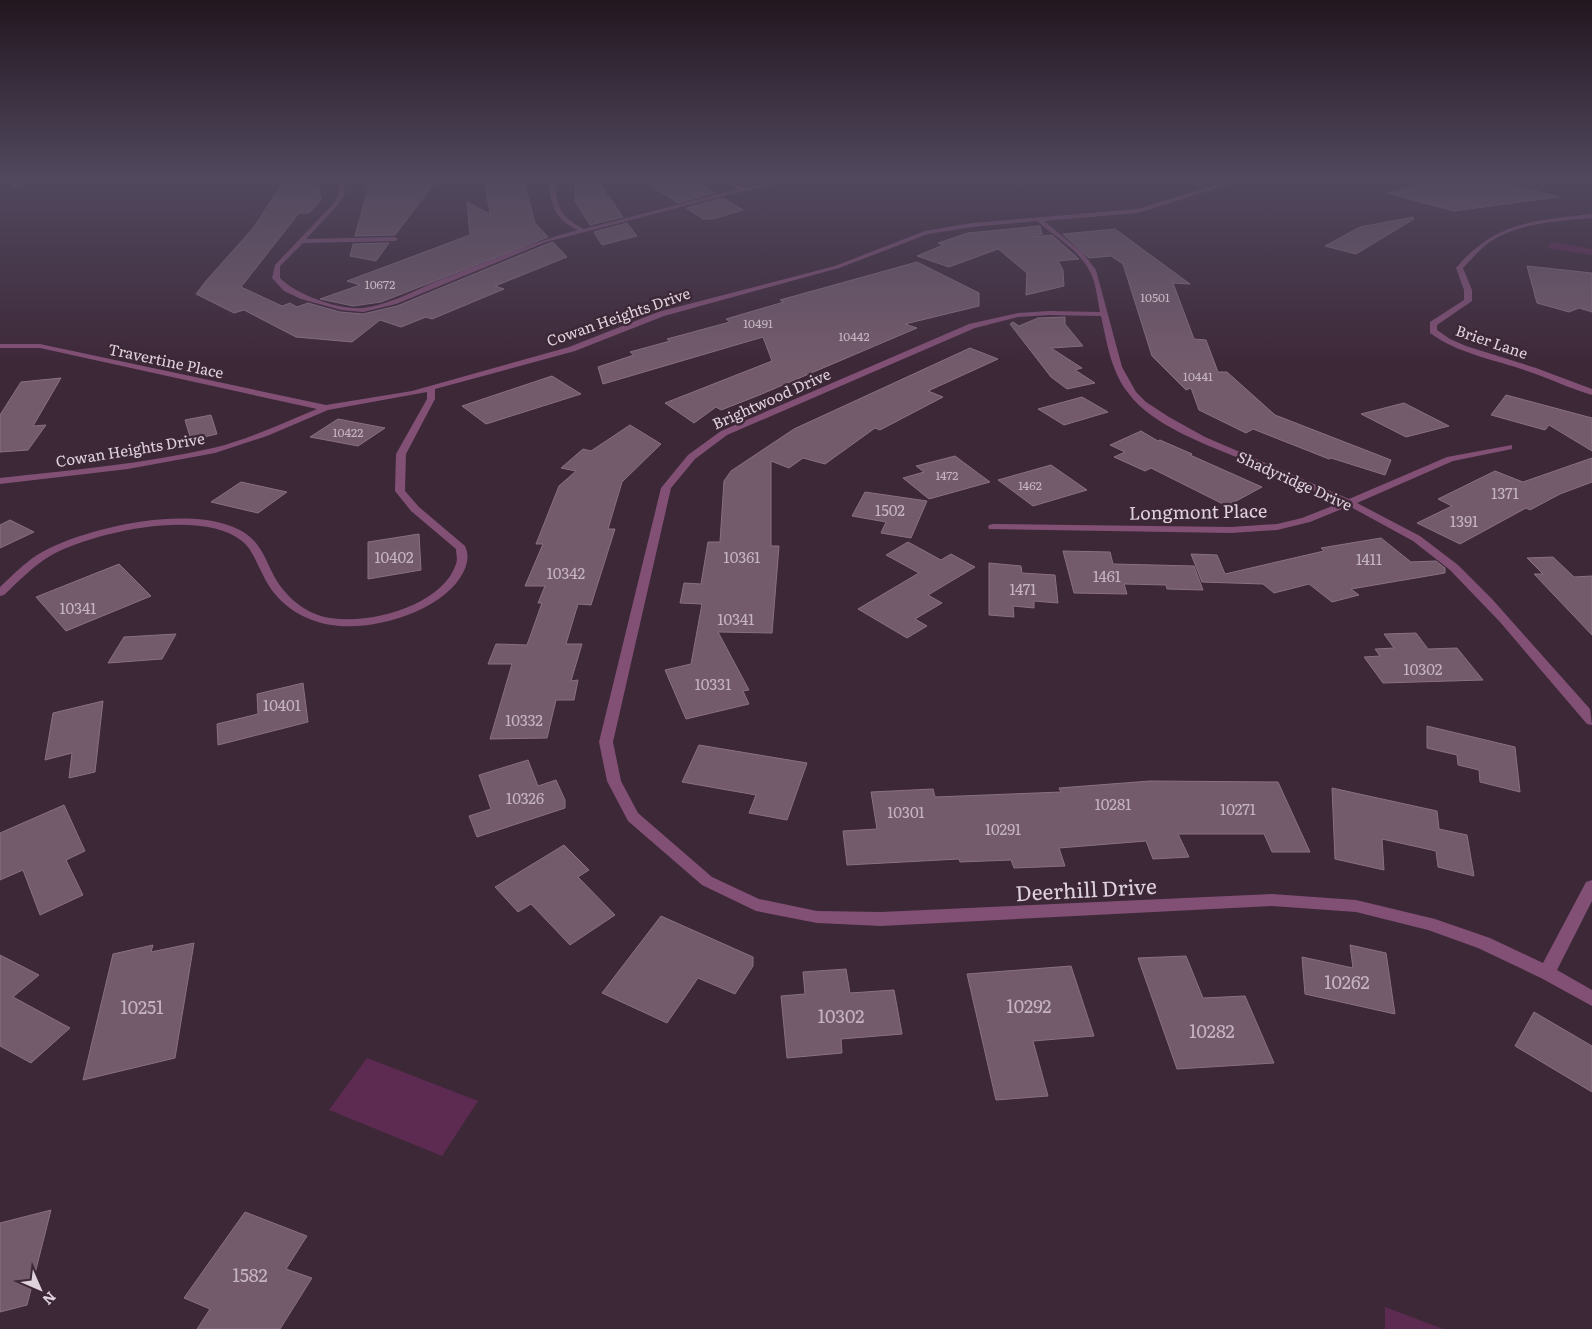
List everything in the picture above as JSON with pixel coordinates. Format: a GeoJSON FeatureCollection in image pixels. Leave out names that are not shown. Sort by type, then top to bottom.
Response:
{"type":"FeatureCollection","features":[{"type":"Feature","properties":{"kind":"street"},"geometry":{"type":"LineString","coordinates":[[347,240],[301,241],[277,266],[276,278],[288,289],[304,297],[341,308],[363,310],[393,302],[547,240]]}},
{"type":"Feature","properties":{"kind":"street","name":"Cowan Heights Drive"},"geometry":{"type":"LineString","coordinates":[[0,481],[128,466],[192,455],[239,443],[326,408],[431,388],[572,349],[678,308],[837,267],[863,258],[903,240]]}},
{"type":"Feature","properties":{"kind":"street","name":"Shadyridge Drive"},"geometry":{"type":"LineString","coordinates":[[1063,240],[1083,256],[1092,268],[1106,314],[1112,348],[1120,370],[1130,389],[1141,402],[1161,417],[1199,438],[1348,503],[1396,526],[1423,542],[1474,585],[1592,721]]}},
{"type":"Feature","properties":{"kind":"street","name":"Brier Lane"},"geometry":{"type":"LineString","coordinates":[[1488,240],[1459,268],[1468,290],[1468,301],[1433,324],[1433,331],[1440,337],[1456,344],[1592,392]]}},
{"type":"Feature","properties":{"kind":"street","name":"Brightwood Drive"},"geometry":{"type":"LineString","coordinates":[[614,781],[606,742],[666,488],[678,470],[695,452],[724,433],[972,326],[1018,315],[1049,313],[1106,314]]}},
{"type":"Feature","properties":{"kind":"street","name":"Travertine Place"},"geometry":{"type":"LineString","coordinates":[[0,346],[40,346],[326,408]]}},
{"type":"Feature","properties":{"kind":"street"},"geometry":{"type":"LineString","coordinates":[[0,593],[45,555],[84,536],[137,525],[197,523],[235,531],[245,538],[260,557],[276,589],[287,601],[316,619],[330,622],[364,622],[387,619],[414,609],[436,596],[452,582],[462,561],[461,548],[415,509],[400,491],[401,454],[431,399],[431,388]]}},
{"type":"Feature","properties":{"kind":"street","name":"Longmont Place"},"geometry":{"type":"LineString","coordinates":[[993,527],[1231,530],[1277,527],[1306,520],[1450,459],[1509,447]]}},
{"type":"Feature","properties":{"kind":"street","name":"Deerhill Drive"},"geometry":{"type":"LineString","coordinates":[[614,781],[634,817],[707,881],[756,905],[817,917],[880,919],[1272,900],[1347,905],[1429,924],[1484,943],[1592,999]]}},
{"type":"Feature","properties":{"kind":"street"},"geometry":{"type":"LineString","coordinates":[[1547,974],[1592,886]]}},
{"type":"Feature","properties":{"kind":"shaded area"},"geometry":{"type":"Polygon","coordinates":[[[1550,242],[1592,249],[1592,255],[1548,248],[1550,242]]]}},
{"type":"Feature","properties":{"kind":"shaded area"},"geometry":{"type":"Polygon","coordinates":[[[367,1058],[478,1101],[442,1156],[329,1110],[367,1058]]]}},
{"type":"Feature","properties":{"kind":"shaded area"},"geometry":{"type":"Polygon","coordinates":[[[1385,1307],[1443,1329],[1385,1329],[1385,1307]]]}},
{"type":"Feature","properties":{"kind":"building"},"geometry":{"type":"Polygon","coordinates":[[[242,240],[278,240],[241,287],[282,306],[290,303],[297,307],[308,303],[340,312],[363,314],[397,306],[553,242],[567,257],[495,286],[504,289],[432,319],[426,317],[401,327],[380,320],[352,342],[296,337],[244,310],[234,313],[196,294],[242,240]]]}},
{"type":"Feature","properties":{"kind":"building"},"geometry":{"type":"Polygon","coordinates":[[[457,240],[540,240],[381,302],[353,306],[320,299],[360,285],[347,281],[457,240]]]}},
{"type":"Feature","properties":{"kind":"building"},"geometry":{"type":"Polygon","coordinates":[[[599,240],[621,240],[602,245],[599,240]]]}},
{"type":"Feature","properties":{"kind":"building"},"geometry":{"type":"Polygon","coordinates":[[[947,240],[1058,240],[1079,259],[1058,261],[1063,270],[1064,286],[1026,295],[1027,273],[998,249],[949,267],[917,256],[943,245],[938,243],[947,240]]]}},
{"type":"Feature","properties":{"kind":"building"},"geometry":{"type":"Polygon","coordinates":[[[1070,240],[1130,240],[1190,284],[1173,283],[1194,339],[1206,340],[1218,372],[1227,372],[1275,415],[1391,460],[1385,475],[1331,458],[1329,459],[1253,429],[1246,433],[1199,410],[1191,388],[1186,390],[1152,356],[1123,264],[1111,256],[1089,258],[1070,240]]]}},
{"type":"Feature","properties":{"kind":"building"},"geometry":{"type":"Polygon","coordinates":[[[1336,240],[1379,240],[1356,254],[1325,246],[1336,240]]]}},
{"type":"Feature","properties":{"kind":"building"},"geometry":{"type":"Polygon","coordinates":[[[389,243],[376,261],[350,256],[353,244],[389,243]]]}},
{"type":"Feature","properties":{"kind":"building"},"geometry":{"type":"Polygon","coordinates":[[[917,262],[979,293],[979,306],[905,324],[917,328],[757,396],[721,410],[716,407],[694,423],[665,403],[772,361],[763,337],[603,384],[598,367],[634,355],[630,352],[670,341],[667,339],[730,322],[726,319],[784,302],[780,300],[917,262]]]}},
{"type":"Feature","properties":{"kind":"building"},"geometry":{"type":"Polygon","coordinates":[[[1527,266],[1592,273],[1592,312],[1579,308],[1569,312],[1537,303],[1527,266]]]}},
{"type":"Feature","properties":{"kind":"building"},"geometry":{"type":"Polygon","coordinates":[[[1065,317],[1065,324],[1083,346],[1051,348],[1082,368],[1075,370],[1095,383],[1067,389],[1051,377],[1010,324],[1013,322],[1019,326],[1038,318],[1065,317]]]}},
{"type":"Feature","properties":{"kind":"building"},"geometry":{"type":"Polygon","coordinates":[[[970,348],[998,359],[928,391],[943,397],[880,430],[875,428],[825,464],[803,458],[789,468],[771,461],[771,546],[779,546],[772,633],[718,632],[749,690],[743,691],[749,704],[686,719],[665,670],[691,664],[702,604],[680,603],[684,583],[701,584],[708,542],[720,542],[724,481],[731,471],[794,429],[970,348]]]}},
{"type":"Feature","properties":{"kind":"building"},"geometry":{"type":"Polygon","coordinates":[[[552,376],[581,394],[486,424],[462,406],[552,376]]]}},
{"type":"Feature","properties":{"kind":"building"},"geometry":{"type":"Polygon","coordinates":[[[61,378],[33,426],[46,425],[28,450],[0,452],[0,415],[21,382],[61,378]]]}},
{"type":"Feature","properties":{"kind":"building"},"geometry":{"type":"Polygon","coordinates":[[[1506,395],[1592,418],[1592,451],[1549,425],[1545,430],[1491,415],[1506,395]]]}},
{"type":"Feature","properties":{"kind":"building"},"geometry":{"type":"Polygon","coordinates":[[[1082,397],[1108,412],[1064,425],[1038,409],[1082,397]]]}},
{"type":"Feature","properties":{"kind":"building"},"geometry":{"type":"Polygon","coordinates":[[[1404,403],[1449,426],[1406,437],[1361,414],[1404,403]]]}},
{"type":"Feature","properties":{"kind":"building"},"geometry":{"type":"Polygon","coordinates":[[[211,415],[217,434],[191,440],[185,420],[211,415]]]}},
{"type":"Feature","properties":{"kind":"building"},"geometry":{"type":"Polygon","coordinates":[[[338,419],[385,428],[358,446],[310,437],[338,419]]]}},
{"type":"Feature","properties":{"kind":"building"},"geometry":{"type":"Polygon","coordinates":[[[630,425],[661,444],[622,482],[608,529],[615,529],[591,605],[578,604],[566,644],[582,644],[571,681],[578,680],[574,700],[556,700],[547,738],[490,739],[512,664],[488,664],[496,644],[527,645],[542,603],[538,603],[545,586],[525,586],[543,544],[536,544],[559,486],[576,471],[561,468],[583,449],[591,451],[630,425]]]}},
{"type":"Feature","properties":{"kind":"building"},"geometry":{"type":"Polygon","coordinates":[[[1141,431],[1158,441],[1160,440],[1192,454],[1190,455],[1262,487],[1227,506],[1151,468],[1145,471],[1114,457],[1125,452],[1110,445],[1141,431]]]}},
{"type":"Feature","properties":{"kind":"building"},"geometry":{"type":"Polygon","coordinates":[[[955,456],[990,482],[929,499],[903,478],[924,472],[916,466],[955,456]]]}},
{"type":"Feature","properties":{"kind":"building"},"geometry":{"type":"Polygon","coordinates":[[[1592,458],[1592,482],[1560,494],[1530,510],[1526,508],[1460,544],[1417,523],[1452,506],[1438,499],[1495,471],[1523,482],[1592,458]]]}},
{"type":"Feature","properties":{"kind":"building"},"geometry":{"type":"Polygon","coordinates":[[[1051,465],[1087,490],[1033,506],[998,480],[1051,465]]]}},
{"type":"Feature","properties":{"kind":"building"},"geometry":{"type":"Polygon","coordinates":[[[241,482],[287,492],[258,513],[211,502],[241,482]]]}},
{"type":"Feature","properties":{"kind":"building"},"geometry":{"type":"Polygon","coordinates":[[[865,492],[927,501],[911,538],[881,533],[886,522],[852,516],[865,492]]]}},
{"type":"Feature","properties":{"kind":"building"},"geometry":{"type":"Polygon","coordinates":[[[10,520],[34,532],[0,548],[0,525],[10,520]]]}},
{"type":"Feature","properties":{"kind":"building"},"geometry":{"type":"Polygon","coordinates":[[[419,534],[421,570],[368,579],[368,542],[419,534]]]}},
{"type":"Feature","properties":{"kind":"building"},"geometry":{"type":"Polygon","coordinates":[[[1381,538],[1411,562],[1436,561],[1445,568],[1445,573],[1351,589],[1359,595],[1332,602],[1309,584],[1274,593],[1263,584],[1202,582],[1191,554],[1217,555],[1225,574],[1324,551],[1321,548],[1381,538]]]}},
{"type":"Feature","properties":{"kind":"building"},"geometry":{"type":"Polygon","coordinates":[[[908,542],[941,560],[951,554],[975,567],[928,595],[942,603],[915,619],[927,626],[907,638],[858,609],[919,573],[886,555],[908,542]]]}},
{"type":"Feature","properties":{"kind":"building"},"geometry":{"type":"Polygon","coordinates":[[[1063,551],[1110,552],[1113,564],[1194,566],[1203,590],[1167,589],[1166,585],[1124,584],[1127,594],[1074,593],[1063,551]]]}},
{"type":"Feature","properties":{"kind":"building"},"geometry":{"type":"Polygon","coordinates":[[[1553,557],[1574,577],[1592,576],[1592,635],[1534,574],[1543,574],[1527,558],[1553,557]]]}},
{"type":"Feature","properties":{"kind":"building"},"geometry":{"type":"Polygon","coordinates":[[[989,563],[1021,566],[1022,573],[1055,575],[1058,603],[1034,601],[1034,608],[1013,606],[1014,617],[989,615],[989,563]]]}},
{"type":"Feature","properties":{"kind":"building"},"geometry":{"type":"Polygon","coordinates":[[[119,564],[151,596],[66,631],[36,597],[119,564]]]}},
{"type":"Feature","properties":{"kind":"building"},"geometry":{"type":"Polygon","coordinates":[[[1416,633],[1428,649],[1457,648],[1483,680],[1383,683],[1364,657],[1380,656],[1375,649],[1394,648],[1384,634],[1416,633]]]}},
{"type":"Feature","properties":{"kind":"building"},"geometry":{"type":"Polygon","coordinates":[[[176,634],[162,659],[108,663],[124,637],[176,634]]]}},
{"type":"Feature","properties":{"kind":"building"},"geometry":{"type":"Polygon","coordinates":[[[303,683],[308,722],[218,745],[217,724],[258,714],[257,694],[303,683]]]}},
{"type":"Feature","properties":{"kind":"building"},"geometry":{"type":"Polygon","coordinates":[[[103,701],[95,772],[69,778],[72,753],[45,760],[53,713],[103,701]]]}},
{"type":"Feature","properties":{"kind":"building"},"geometry":{"type":"Polygon","coordinates":[[[1427,726],[1515,747],[1520,792],[1480,782],[1479,770],[1458,765],[1457,755],[1427,748],[1427,726]]]}},
{"type":"Feature","properties":{"kind":"building"},"geometry":{"type":"Polygon","coordinates":[[[699,745],[807,763],[787,820],[749,813],[756,795],[682,782],[699,745]]]}},
{"type":"Feature","properties":{"kind":"building"},"geometry":{"type":"Polygon","coordinates":[[[528,760],[538,786],[556,780],[565,800],[565,808],[477,837],[469,816],[491,809],[479,775],[528,760]]]}},
{"type":"Feature","properties":{"kind":"building"},"geometry":{"type":"Polygon","coordinates":[[[1150,781],[1278,782],[1310,852],[1272,852],[1264,834],[1178,834],[1189,857],[1153,859],[1146,841],[1059,848],[1065,866],[1014,868],[1011,860],[960,862],[959,859],[847,865],[843,831],[877,829],[871,792],[933,789],[935,797],[1061,792],[1059,788],[1150,781]]]}},
{"type":"Feature","properties":{"kind":"building"},"geometry":{"type":"Polygon","coordinates":[[[1332,788],[1437,811],[1439,829],[1467,835],[1474,876],[1438,867],[1436,851],[1382,839],[1384,870],[1335,859],[1332,788]]]}},
{"type":"Feature","properties":{"kind":"building"},"geometry":{"type":"Polygon","coordinates":[[[64,805],[85,851],[66,860],[83,895],[40,915],[23,870],[0,880],[0,833],[64,805]]]}},
{"type":"Feature","properties":{"kind":"building"},"geometry":{"type":"Polygon","coordinates":[[[564,845],[589,870],[578,877],[615,915],[570,945],[531,904],[518,912],[495,887],[564,845]]]}},
{"type":"Feature","properties":{"kind":"building"},"geometry":{"type":"Polygon","coordinates":[[[661,916],[753,957],[753,966],[735,994],[698,978],[667,1023],[602,993],[661,916]]]}},
{"type":"Feature","properties":{"kind":"building"},"geometry":{"type":"Polygon","coordinates":[[[194,943],[175,1058],[83,1080],[113,954],[153,945],[151,952],[194,943]]]}},
{"type":"Feature","properties":{"kind":"building"},"geometry":{"type":"Polygon","coordinates":[[[1350,945],[1386,953],[1395,1014],[1305,994],[1302,957],[1353,968],[1350,945]]]}},
{"type":"Feature","properties":{"kind":"building"},"geometry":{"type":"Polygon","coordinates":[[[0,955],[39,975],[13,997],[70,1028],[31,1063],[0,1046],[0,955]]]}},
{"type":"Feature","properties":{"kind":"building"},"geometry":{"type":"Polygon","coordinates":[[[1186,956],[1203,998],[1245,996],[1274,1063],[1177,1069],[1138,958],[1186,956]]]}},
{"type":"Feature","properties":{"kind":"building"},"geometry":{"type":"Polygon","coordinates":[[[1071,966],[1094,1036],[1033,1041],[1048,1096],[996,1100],[967,974],[1071,966]]]}},
{"type":"Feature","properties":{"kind":"building"},"geometry":{"type":"Polygon","coordinates":[[[846,969],[850,993],[894,990],[902,1034],[841,1039],[842,1053],[787,1058],[781,996],[805,994],[803,972],[846,969]]]}},
{"type":"Feature","properties":{"kind":"building"},"geometry":{"type":"Polygon","coordinates":[[[1534,1012],[1592,1046],[1592,1092],[1515,1046],[1534,1012]]]}},
{"type":"Feature","properties":{"kind":"building"},"geometry":{"type":"Polygon","coordinates":[[[51,1210],[27,1305],[0,1312],[0,1223],[51,1210]]]}},
{"type":"Feature","properties":{"kind":"building"},"geometry":{"type":"Polygon","coordinates":[[[245,1212],[307,1236],[286,1269],[312,1278],[280,1329],[197,1329],[210,1309],[184,1298],[245,1212]]]}}]}
